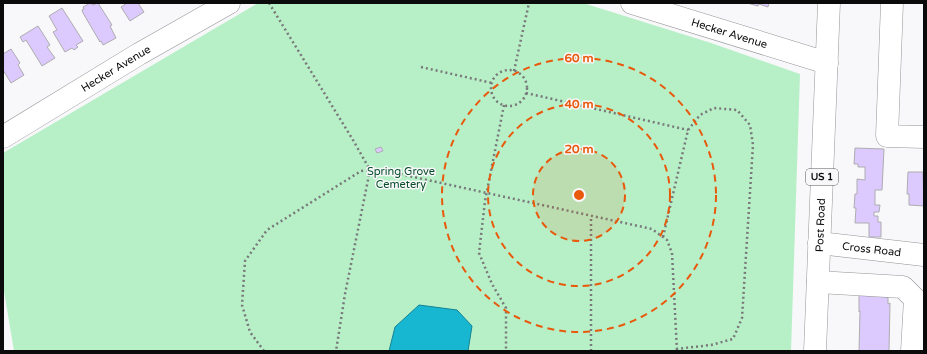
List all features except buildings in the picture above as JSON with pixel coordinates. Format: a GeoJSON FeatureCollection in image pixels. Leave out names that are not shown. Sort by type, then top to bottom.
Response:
{"type":"FeatureCollection","features":[{"type":"Feature","properties":{"kind":"street","name":"Hecker Avenue"},"geometry":{"type":"LineString","coordinates":[[3,137],[139,54],[229,3]]}},
{"type":"Feature","properties":{"kind":"street","name":"Post Road"},"geometry":{"type":"LineString","coordinates":[[815,351],[829,3]]}},
{"type":"Feature","properties":{"kind":"street"},"geometry":{"type":"LineString","coordinates":[[892,3],[888,136],[924,137]]}},
{"type":"Feature","properties":{"kind":"street","name":"Hecker Avenue"},"geometry":{"type":"LineString","coordinates":[[646,5],[827,63]]}},
{"type":"Feature","properties":{"kind":"street","name":"Cross Road"},"geometry":{"type":"LineString","coordinates":[[819,243],[924,254]]}},
{"type":"Feature","properties":{"kind":"street"},"geometry":{"type":"LineString","coordinates":[[818,282],[903,287],[915,299],[912,351]]}},
{"type":"Feature","properties":{"kind":"path"},"geometry":{"type":"LineString","coordinates":[[269,3],[370,170],[345,294],[336,351]]}},
{"type":"Feature","properties":{"kind":"path"},"geometry":{"type":"LineString","coordinates":[[514,71],[529,3]]}},
{"type":"Feature","properties":{"kind":"path"},"geometry":{"type":"LineString","coordinates":[[421,68],[492,83]]}},
{"type":"Feature","properties":{"kind":"path"},"geometry":{"type":"LineString","coordinates":[[507,70],[514,71],[520,74],[525,80],[527,86],[526,93],[522,100],[517,104],[510,106],[504,105],[497,102],[493,96],[491,90],[492,83],[495,77],[501,72],[507,70]]}},
{"type":"Feature","properties":{"kind":"path"},"geometry":{"type":"LineString","coordinates":[[526,93],[688,130]]}},
{"type":"Feature","properties":{"kind":"path"},"geometry":{"type":"LineString","coordinates":[[504,105],[487,193],[479,253],[492,284],[506,308],[506,351]]}},
{"type":"Feature","properties":{"kind":"path"},"geometry":{"type":"LineString","coordinates":[[264,351],[250,332],[242,305],[245,261],[267,230],[361,171],[377,169],[652,229],[667,240],[672,253],[676,350],[733,339],[742,318],[753,145],[750,125],[737,110],[714,108],[700,115],[688,130],[663,237]]}},
{"type":"Feature","properties":{"kind":"path"},"geometry":{"type":"LineString","coordinates":[[591,216],[591,351]]}},
{"type":"Feature","properties":{"kind":"green space","name":"Spring Grove Cemetery"},"geometry":{"type":"Polygon","coordinates":[[[258,3],[583,3],[711,43],[800,74],[791,351],[14,351],[3,285],[3,153],[258,3]]]}},
{"type":"Feature","properties":{"kind":"water"},"geometry":{"type":"Polygon","coordinates":[[[419,305],[457,310],[472,326],[468,351],[389,351],[395,327],[419,305]]]}}]}
